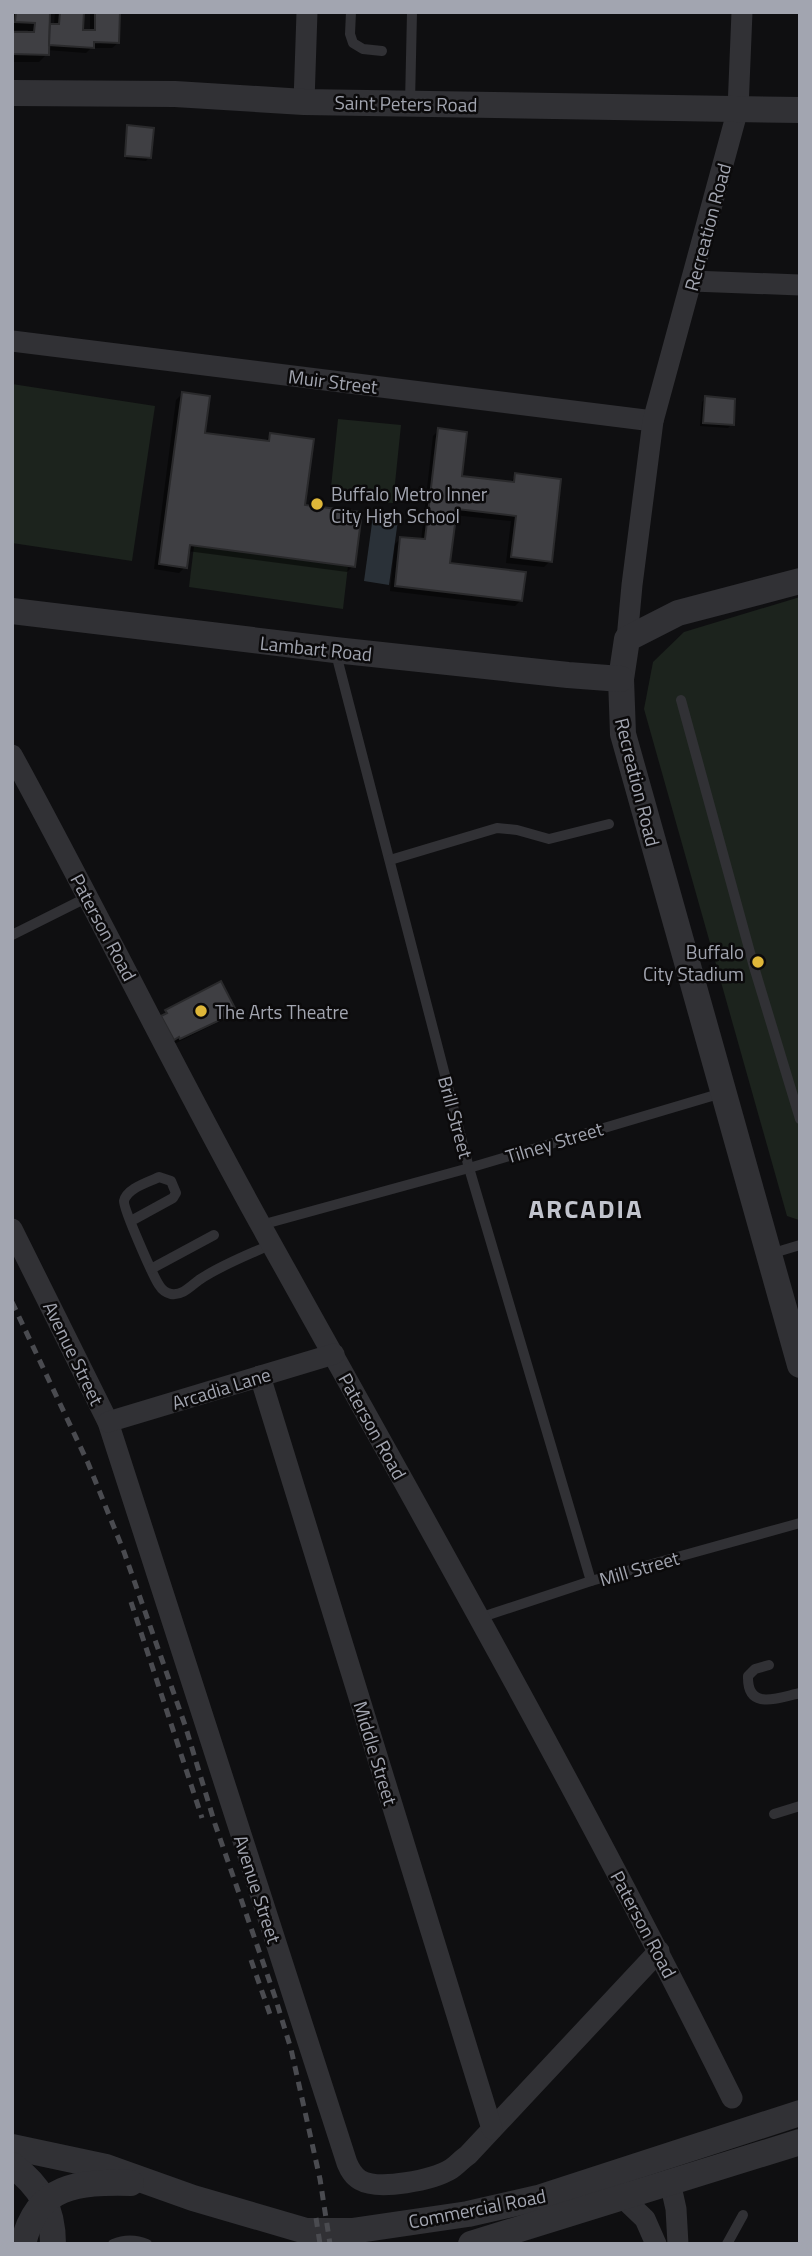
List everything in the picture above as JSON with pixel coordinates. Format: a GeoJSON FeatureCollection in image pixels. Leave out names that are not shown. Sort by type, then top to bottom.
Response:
{"type":"FeatureCollection","features":[{"type":"Feature","properties":{"kind":"street"},"geometry":{"type":"LineString","coordinates":[[304,102],[307,12]]}},
{"type":"Feature","properties":{"kind":"street","name":"Recreation Road"},"geometry":{"type":"LineString","coordinates":[[742,12],[738,109],[653,421],[621,679],[623,734],[800,1365]]}},
{"type":"Feature","properties":{"kind":"street","name":"Saint Peters Road"},"geometry":{"type":"LineString","coordinates":[[12,93],[175,94],[304,102],[800,110]]}},
{"type":"Feature","properties":{"kind":"street"},"geometry":{"type":"LineString","coordinates":[[692,281],[800,285]]}},
{"type":"Feature","properties":{"kind":"street","name":"Muir Street"},"geometry":{"type":"LineString","coordinates":[[12,341],[653,421]]}},
{"type":"Feature","properties":{"kind":"street"},"geometry":{"type":"LineString","coordinates":[[627,639],[678,612],[800,581]]}},
{"type":"Feature","properties":{"kind":"street","name":"Lambart Road"},"geometry":{"type":"LineString","coordinates":[[12,611],[335,650],[621,679]]}},
{"type":"Feature","properties":{"kind":"street","name":"Paterson Road"},"geometry":{"type":"LineString","coordinates":[[12,755],[266,1235],[479,1618],[659,1951],[732,2098]]}},
{"type":"Feature","properties":{"kind":"street","name":"Avenue Street"},"geometry":{"type":"LineString","coordinates":[[12,1229],[108,1422],[342,2150],[352,2173],[368,2184],[383,2185],[427,2178],[449,2169],[468,2155],[659,1951]]}},
{"type":"Feature","properties":{"kind":"street","name":"Arcadia Lane"},"geometry":{"type":"LineString","coordinates":[[108,1422],[334,1354]]}},
{"type":"Feature","properties":{"kind":"street","name":"Middle Street"},"geometry":{"type":"LineString","coordinates":[[260,1377],[492,2129]]}},
{"type":"Feature","properties":{"kind":"street","name":"Commercial Road"},"geometry":{"type":"LineString","coordinates":[[150,2184],[306,2231],[352,2231],[468,2214],[538,2198],[800,2113]]}},
{"type":"Feature","properties":{"kind":"street","name":"Commercial Road"},"geometry":{"type":"LineString","coordinates":[[471,2244],[800,2142]]}},
{"type":"Feature","properties":{"kind":"street"},"geometry":{"type":"LineString","coordinates":[[12,2147],[106,2167],[150,2184]]}},
{"type":"Feature","properties":{"kind":"street"},"geometry":{"type":"LineString","coordinates":[[12,2165],[35,2184],[45,2202],[51,2221],[52,2244]]}},
{"type":"Feature","properties":{"kind":"street"},"geometry":{"type":"LineString","coordinates":[[670,2182],[676,2209],[678,2244]]}},
{"type":"Feature","properties":{"kind":"street"},"geometry":{"type":"LineString","coordinates":[[23,2244],[34,2213],[59,2190],[79,2185],[150,2184]]}},
{"type":"Feature","properties":{"kind":"street"},"geometry":{"type":"LineString","coordinates":[[623,2197],[645,2219],[656,2244]]}},
{"type":"Feature","properties":{"kind":"lane"},"geometry":{"type":"LineString","coordinates":[[351,12],[350,34],[353,43],[363,49],[382,51]]}},
{"type":"Feature","properties":{"kind":"lane"},"geometry":{"type":"LineString","coordinates":[[411,103],[412,12]]}},
{"type":"Feature","properties":{"kind":"lane","name":"Brill Street"},"geometry":{"type":"LineString","coordinates":[[335,650],[469,1167],[591,1581]]}},
{"type":"Feature","properties":{"kind":"lane"},"geometry":{"type":"LineString","coordinates":[[681,699],[740,916],[800,1119]]}},
{"type":"Feature","properties":{"kind":"lane"},"geometry":{"type":"LineString","coordinates":[[390,860],[497,828],[517,830],[549,839],[609,824]]}},
{"type":"Feature","properties":{"kind":"lane"},"geometry":{"type":"LineString","coordinates":[[12,935],[88,897]]}},
{"type":"Feature","properties":{"kind":"lane","name":"Tilney Street"},"geometry":{"type":"LineString","coordinates":[[151,1269],[164,1292],[181,1294],[266,1235],[469,1167],[724,1092]]}},
{"type":"Feature","properties":{"kind":"lane"},"geometry":{"type":"LineString","coordinates":[[131,1221],[173,1198],[176,1193],[171,1181],[159,1178],[131,1192],[124,1203],[131,1221],[151,1269],[214,1235]]}},
{"type":"Feature","properties":{"kind":"lane"},"geometry":{"type":"LineString","coordinates":[[770,1254],[800,1245]]}},
{"type":"Feature","properties":{"kind":"lane","name":"Mill Street"},"geometry":{"type":"LineString","coordinates":[[479,1618],[591,1581],[800,1523]]}},
{"type":"Feature","properties":{"kind":"lane"},"geometry":{"type":"LineString","coordinates":[[769,1665],[755,1669],[748,1676],[748,1688],[754,1697],[765,1700],[800,1693]]}},
{"type":"Feature","properties":{"kind":"lane"},"geometry":{"type":"LineString","coordinates":[[774,1814],[800,1806]]}},
{"type":"Feature","properties":{"kind":"lane"},"geometry":{"type":"LineString","coordinates":[[727,2244],[743,2215]]}},
{"type":"Feature","properties":{"kind":"lane"},"geometry":{"type":"LineString","coordinates":[[113,2244],[122,2240],[138,2240],[147,2244]]}},
{"type":"Feature","properties":{"kind":"shaded area"},"geometry":{"type":"Polygon","coordinates":[[[12,384],[155,406],[132,561],[12,543],[12,384]]]}},
{"type":"Feature","properties":{"kind":"shaded area"},"geometry":{"type":"Polygon","coordinates":[[[338,419],[401,425],[393,503],[330,497],[338,419]]]}},
{"type":"Feature","properties":{"kind":"shaded area"},"geometry":{"type":"Polygon","coordinates":[[[373,516],[398,520],[389,585],[364,581],[373,516]]]}},
{"type":"Feature","properties":{"kind":"shaded area"},"geometry":{"type":"Polygon","coordinates":[[[194,546],[348,566],[343,609],[189,587],[194,546]]]}},
{"type":"Feature","properties":{"kind":"shaded area","name":"Buffalo City Stadium"},"geometry":{"type":"Polygon","coordinates":[[[800,597],[799,1220],[787,1216],[644,709],[653,662],[684,632],[800,597]]]}},
{"type":"Feature","properties":{"kind":"building"},"geometry":{"type":"Polygon","coordinates":[[[16,12],[50,12],[49,55],[12,54],[12,32],[34,32],[35,23],[15,22],[16,12]]]}},
{"type":"Feature","properties":{"kind":"building"},"geometry":{"type":"Polygon","coordinates":[[[60,12],[84,12],[83,30],[95,30],[95,12],[120,12],[119,43],[94,42],[94,48],[49,45],[50,24],[59,24],[60,12]]]}},
{"type":"Feature","properties":{"kind":"building"},"geometry":{"type":"Polygon","coordinates":[[[127,125],[154,128],[151,158],[125,156],[127,125]]]}},
{"type":"Feature","properties":{"kind":"building"},"geometry":{"type":"Polygon","coordinates":[[[182,392],[210,396],[205,433],[269,441],[270,433],[314,439],[305,505],[362,512],[355,567],[190,545],[187,568],[159,564],[182,392]]]}},
{"type":"Feature","properties":{"kind":"building"},"geometry":{"type":"Polygon","coordinates":[[[705,396],[735,399],[734,425],[703,423],[705,396]]]}},
{"type":"Feature","properties":{"kind":"building"},"geometry":{"type":"Polygon","coordinates":[[[438,428],[467,432],[462,476],[514,482],[515,473],[561,479],[552,562],[511,557],[516,516],[457,509],[450,563],[526,572],[522,601],[395,586],[400,537],[425,539],[438,428]]]}},
{"type":"Feature","properties":{"kind":"building","name":"The Arts Theatre"},"geometry":{"type":"Polygon","coordinates":[[[221,981],[237,1012],[174,1040],[161,1016],[167,1013],[165,1010],[221,981]]]}},
{"type":"Feature","properties":{"kind":"railway"},"geometry":{"type":"LineString","coordinates":[[12,1302],[88,1463],[124,1552],[185,1725],[215,1824],[291,2049],[320,2179],[330,2244]]}},
{"type":"Feature","properties":{"kind":"railway"},"geometry":{"type":"LineString","coordinates":[[131,1602],[202,1818]]}},
{"type":"Feature","properties":{"kind":"railway"},"geometry":{"type":"LineString","coordinates":[[251,1960],[272,2020]]}},
{"type":"Feature","properties":{"kind":"railway"},"geometry":{"type":"LineString","coordinates":[[316,2218],[320,2244]]}},
{"type":"Feature","properties":{"kind":"place","name":"Buffalo Metro Inner City High School"},"geometry":{"type":"Point","coordinates":[317,504]}},
{"type":"Feature","properties":{"kind":"place","name":"Buffalo City Stadium"},"geometry":{"type":"Point","coordinates":[758,962]}},
{"type":"Feature","properties":{"kind":"place","name":"The Arts Theatre"},"geometry":{"type":"Point","coordinates":[201,1011]}},
{"type":"Feature","properties":{"kind":"district","name":"ARCADIA"},"geometry":{"type":"Point","coordinates":[586,1208]}}]}
